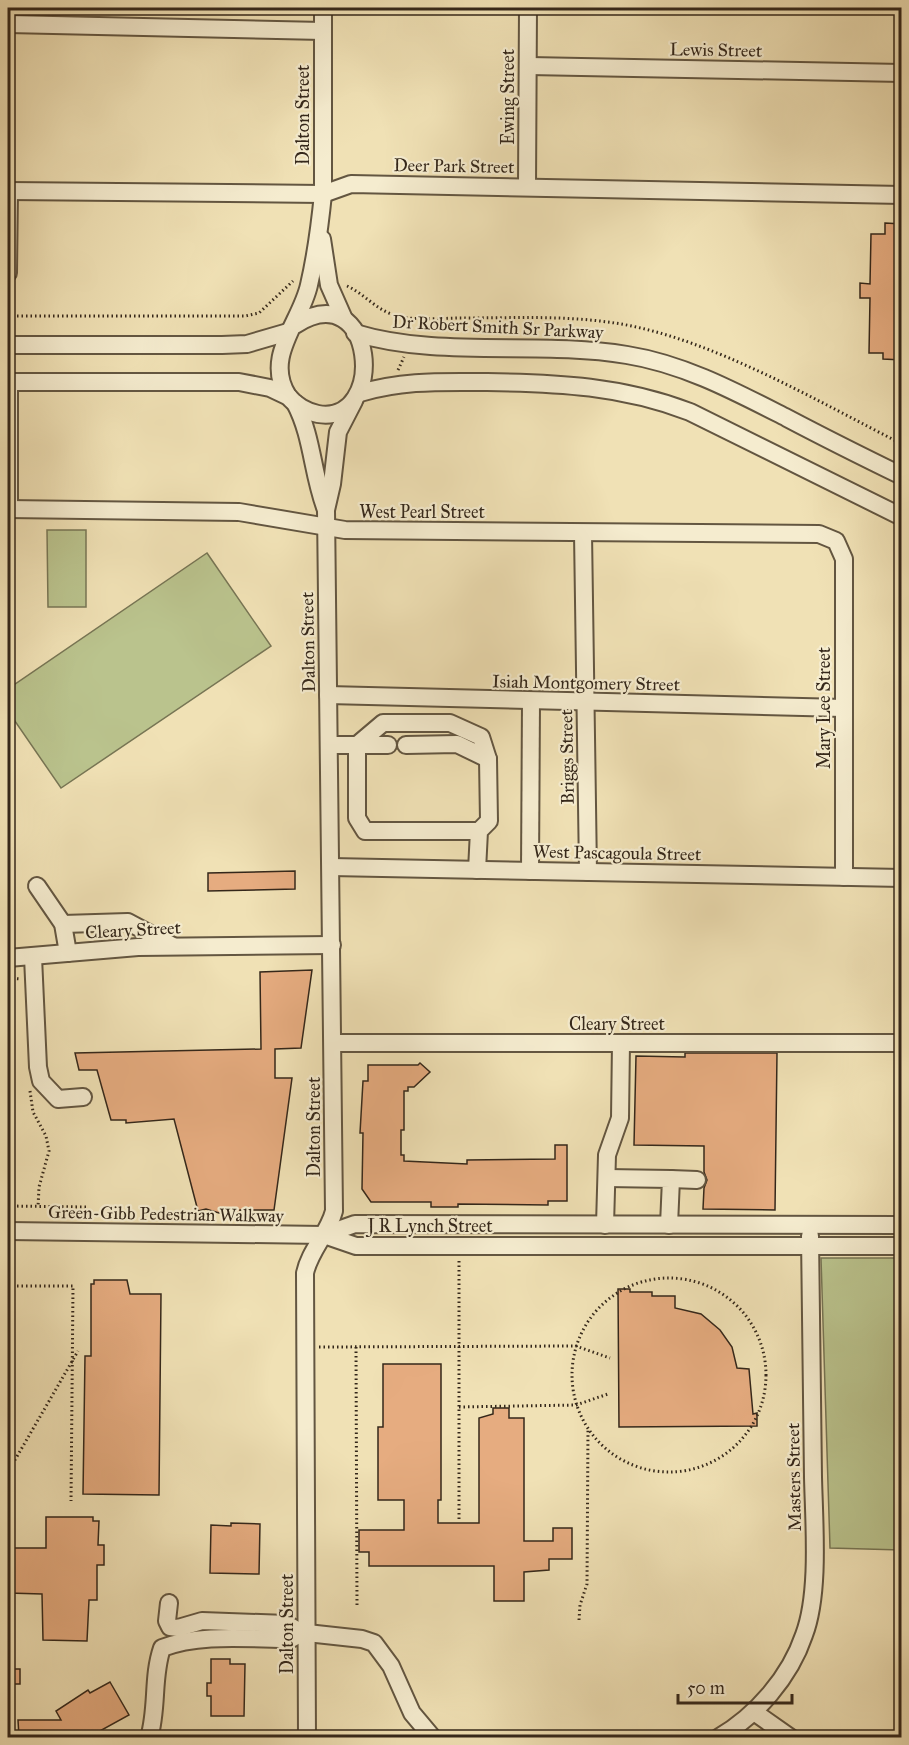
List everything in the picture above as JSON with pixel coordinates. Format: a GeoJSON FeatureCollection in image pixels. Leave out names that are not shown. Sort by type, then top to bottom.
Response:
{"type":"FeatureCollection","features":[{"type":"Feature","properties":{"kind":"street","name":"Dalton Street"},"geometry":{"type":"LineString","coordinates":[[291,329],[310,283],[323,194],[323,8]]}},
{"type":"Feature","properties":{"kind":"street","name":"Ewing Street"},"geometry":{"type":"LineString","coordinates":[[527,186],[528,8]]}},
{"type":"Feature","properties":{"kind":"street"},"geometry":{"type":"LineString","coordinates":[[8,24],[323,31]]}},
{"type":"Feature","properties":{"kind":"street","name":"Lewis Street"},"geometry":{"type":"LineString","coordinates":[[529,66],[902,74]]}},
{"type":"Feature","properties":{"kind":"street","name":"Deer Park Street"},"geometry":{"type":"LineString","coordinates":[[8,191],[323,194],[351,184],[902,195]]}},
{"type":"Feature","properties":{"kind":"street"},"geometry":{"type":"LineString","coordinates":[[8,191],[8,273]]}},
{"type":"Feature","properties":{"kind":"street","name":"Dalton Street"},"geometry":{"type":"LineString","coordinates":[[320,223],[329,285],[344,319]]}},
{"type":"Feature","properties":{"kind":"street"},"geometry":{"type":"LineString","coordinates":[[8,345],[247,344],[291,329],[309,316],[334,315],[344,319],[356,333],[364,355],[357,397]]}},
{"type":"Feature","properties":{"kind":"street"},"geometry":{"type":"LineString","coordinates":[[291,329],[279,364],[292,400]]}},
{"type":"Feature","properties":{"kind":"street","name":"Dr Robert Smith Sr Parkway"},"geometry":{"type":"LineString","coordinates":[[356,333],[404,345],[590,350],[682,369],[737,393],[902,476]]}},
{"type":"Feature","properties":{"kind":"street"},"geometry":{"type":"LineString","coordinates":[[8,509],[8,381],[239,382],[270,388],[309,412],[322,415],[334,413],[357,397],[411,381],[575,384],[654,398],[690,412],[902,517]]}},
{"type":"Feature","properties":{"kind":"street","name":"Dalton Street"},"geometry":{"type":"LineString","coordinates":[[307,1737],[304,1633],[305,1273],[308,1259],[324,1235],[334,1212],[326,510],[332,484],[338,432],[357,397]]}},
{"type":"Feature","properties":{"kind":"street","name":"Dalton Street"},"geometry":{"type":"LineString","coordinates":[[292,400],[307,427],[315,483],[326,510]]}},
{"type":"Feature","properties":{"kind":"street","name":"West Pearl Street"},"geometry":{"type":"LineString","coordinates":[[8,509],[229,511],[345,530],[819,534],[836,541]]}},
{"type":"Feature","properties":{"kind":"street","name":"Briggs Street"},"geometry":{"type":"LineString","coordinates":[[584,532],[588,872]]}},
{"type":"Feature","properties":{"kind":"street","name":"Mary Lee Street"},"geometry":{"type":"LineString","coordinates":[[836,541],[844,559],[844,877]]}},
{"type":"Feature","properties":{"kind":"street","name":"Isiah Montgomery Street"},"geometry":{"type":"LineString","coordinates":[[328,695],[843,708]]}},
{"type":"Feature","properties":{"kind":"street"},"geometry":{"type":"LineString","coordinates":[[530,871],[531,701]]}},
{"type":"Feature","properties":{"kind":"street"},"geometry":{"type":"LineString","coordinates":[[477,870],[479,831],[489,820],[488,759],[480,737],[450,723],[383,723],[357,745],[357,818],[365,831],[479,831]]}},
{"type":"Feature","properties":{"kind":"street"},"geometry":{"type":"LineString","coordinates":[[329,745],[388,744]]}},
{"type":"Feature","properties":{"kind":"street"},"geometry":{"type":"LineString","coordinates":[[406,744],[457,744],[488,759]]}},
{"type":"Feature","properties":{"kind":"street"},"geometry":{"type":"LineString","coordinates":[[330,818],[357,818]]}},
{"type":"Feature","properties":{"kind":"street","name":"West Pascagoula Street"},"geometry":{"type":"LineString","coordinates":[[331,867],[902,878]]}},
{"type":"Feature","properties":{"kind":"street"},"geometry":{"type":"LineString","coordinates":[[37,886],[63,924],[68,953]]}},
{"type":"Feature","properties":{"kind":"street"},"geometry":{"type":"LineString","coordinates":[[63,924],[128,922],[174,947]]}},
{"type":"Feature","properties":{"kind":"street","name":"Cleary Street"},"geometry":{"type":"LineString","coordinates":[[8,957],[174,947],[332,945]]}},
{"type":"Feature","properties":{"kind":"street"},"geometry":{"type":"LineString","coordinates":[[33,957],[41,1081],[58,1099],[83,1097]]}},
{"type":"Feature","properties":{"kind":"street","name":"Cleary Street"},"geometry":{"type":"LineString","coordinates":[[333,1043],[902,1043]]}},
{"type":"Feature","properties":{"kind":"street"},"geometry":{"type":"LineString","coordinates":[[605,1225],[608,1155],[620,1118],[621,1043]]}},
{"type":"Feature","properties":{"kind":"street"},"geometry":{"type":"LineString","coordinates":[[607,1178],[697,1180]]}},
{"type":"Feature","properties":{"kind":"street"},"geometry":{"type":"LineString","coordinates":[[669,1225],[671,1179]]}},
{"type":"Feature","properties":{"kind":"street","name":"J R Lynch Street"},"geometry":{"type":"LineString","coordinates":[[324,1235],[355,1224],[902,1225]]}},
{"type":"Feature","properties":{"kind":"street","name":"Masters Street"},"geometry":{"type":"LineString","coordinates":[[718,1737],[754,1712],[788,1668],[805,1635],[811,1598],[814,1547],[810,1225]]}},
{"type":"Feature","properties":{"kind":"street","name":"Green-Gibb Pedestrian Walkway"},"geometry":{"type":"LineString","coordinates":[[8,1231],[324,1235]]}},
{"type":"Feature","properties":{"kind":"street","name":"J R Lynch Street"},"geometry":{"type":"LineString","coordinates":[[324,1235],[356,1246],[902,1246]]}},
{"type":"Feature","properties":{"kind":"street"},"geometry":{"type":"LineString","coordinates":[[169,1603],[167,1621],[170,1627],[178,1628],[202,1621],[287,1624],[304,1633],[362,1639],[374,1643],[391,1665],[412,1713],[433,1737]]}},
{"type":"Feature","properties":{"kind":"street"},"geometry":{"type":"LineString","coordinates":[[149,1737],[153,1725],[156,1664],[162,1648],[177,1643],[204,1640],[291,1639],[304,1633]]}},
{"type":"Feature","properties":{"kind":"street"},"geometry":{"type":"LineString","coordinates":[[754,1712],[791,1737]]}},
{"type":"Feature","properties":{"kind":"path"},"geometry":{"type":"LineString","coordinates":[[8,316],[245,316],[259,313],[288,284],[297,280]]}},
{"type":"Feature","properties":{"kind":"path"},"geometry":{"type":"LineString","coordinates":[[397,371],[404,355]]}},
{"type":"Feature","properties":{"kind":"path"},"geometry":{"type":"LineString","coordinates":[[8,1206],[86,1207]]}},
{"type":"Feature","properties":{"kind":"path"},"geometry":{"type":"LineString","coordinates":[[459,1257],[459,1519]]}},
{"type":"Feature","properties":{"kind":"path"},"geometry":{"type":"LineString","coordinates":[[673,1278],[709,1287],[734,1302],[754,1326],[765,1354],[767,1384],[764,1399],[753,1426],[734,1448],[705,1466],[675,1473],[644,1469],[615,1456],[588,1429],[576,1405],[572,1376],[576,1346],[590,1319],[610,1298],[636,1284],[673,1278]]}},
{"type":"Feature","properties":{"kind":"path"},"geometry":{"type":"LineString","coordinates":[[8,1287],[73,1287],[71,1501]]}},
{"type":"Feature","properties":{"kind":"path"},"geometry":{"type":"LineString","coordinates":[[305,1347],[576,1346],[610,1358]]}},
{"type":"Feature","properties":{"kind":"path"},"geometry":{"type":"LineString","coordinates":[[356,1347],[357,1606]]}},
{"type":"Feature","properties":{"kind":"path"},"geometry":{"type":"LineString","coordinates":[[8,1472],[78,1351]]}},
{"type":"Feature","properties":{"kind":"path"},"geometry":{"type":"LineString","coordinates":[[459,1407],[576,1405],[608,1394]]}},
{"type":"Feature","properties":{"kind":"path"},"geometry":{"type":"LineString","coordinates":[[579,1620],[580,1605],[587,1584],[588,1429]]}},
{"type":"Feature","properties":{"kind":"green space"},"geometry":{"type":"Polygon","coordinates":[[[47,530],[86,530],[86,607],[48,607],[47,530]]]}},
{"type":"Feature","properties":{"kind":"green space"},"geometry":{"type":"Polygon","coordinates":[[[207,553],[271,646],[61,788],[8,711],[8,689],[207,553]]]}},
{"type":"Feature","properties":{"kind":"green space"},"geometry":{"type":"Polygon","coordinates":[[[821,1258],[901,1258],[901,1550],[830,1548],[821,1258]]]}},
{"type":"Feature","properties":{"kind":"building"},"geometry":{"type":"Polygon","coordinates":[[[885,223],[902,224],[902,360],[883,359],[883,353],[869,353],[870,298],[860,298],[860,283],[870,284],[871,234],[885,234],[885,223]]]}},
{"type":"Feature","properties":{"kind":"building"},"geometry":{"type":"Polygon","coordinates":[[[295,871],[295,889],[208,891],[208,873],[295,871]]]}},
{"type":"Feature","properties":{"kind":"building"},"geometry":{"type":"Polygon","coordinates":[[[312,970],[301,1048],[275,1049],[275,1078],[292,1078],[274,1210],[240,1210],[239,1219],[206,1209],[198,1211],[174,1119],[126,1123],[126,1120],[111,1120],[97,1070],[79,1070],[75,1053],[261,1049],[260,972],[312,970]]]}},
{"type":"Feature","properties":{"kind":"building"},"geometry":{"type":"Polygon","coordinates":[[[685,1053],[777,1053],[775,1210],[703,1209],[704,1188],[707,1180],[704,1172],[704,1146],[634,1145],[636,1056],[685,1057],[685,1053]]]}},
{"type":"Feature","properties":{"kind":"building"},"geometry":{"type":"Polygon","coordinates":[[[420,1063],[430,1072],[414,1087],[408,1087],[408,1091],[404,1091],[404,1130],[401,1130],[401,1155],[404,1155],[404,1161],[467,1164],[467,1160],[555,1159],[555,1145],[567,1145],[567,1201],[548,1201],[548,1205],[458,1204],[458,1207],[431,1207],[431,1202],[371,1202],[362,1189],[363,1133],[360,1133],[363,1081],[368,1081],[368,1065],[418,1065],[420,1063]]]}},
{"type":"Feature","properties":{"kind":"building"},"geometry":{"type":"Polygon","coordinates":[[[94,1280],[127,1280],[130,1294],[161,1294],[159,1495],[83,1494],[85,1356],[91,1356],[91,1284],[94,1284],[94,1280]]]}},
{"type":"Feature","properties":{"kind":"building"},"geometry":{"type":"Polygon","coordinates":[[[618,1289],[630,1289],[630,1292],[652,1292],[652,1296],[675,1296],[675,1308],[701,1314],[720,1330],[732,1347],[737,1368],[749,1369],[753,1414],[757,1413],[757,1426],[619,1427],[618,1289]]]}},
{"type":"Feature","properties":{"kind":"building"},"geometry":{"type":"Polygon","coordinates":[[[383,1364],[441,1364],[441,1500],[438,1500],[438,1523],[479,1523],[479,1418],[493,1414],[493,1408],[509,1408],[509,1418],[524,1418],[524,1541],[553,1541],[553,1528],[572,1528],[572,1559],[549,1559],[549,1570],[524,1572],[524,1601],[494,1601],[494,1566],[369,1566],[369,1552],[359,1552],[359,1530],[404,1530],[404,1500],[378,1500],[378,1427],[383,1427],[383,1364]]]}},
{"type":"Feature","properties":{"kind":"building"},"geometry":{"type":"Polygon","coordinates":[[[46,1517],[93,1517],[93,1521],[99,1521],[98,1545],[104,1545],[104,1565],[97,1565],[97,1600],[89,1600],[87,1641],[43,1640],[42,1594],[8,1593],[8,1548],[46,1548],[46,1517]]]}},
{"type":"Feature","properties":{"kind":"building"},"geometry":{"type":"Polygon","coordinates":[[[231,1523],[260,1524],[259,1574],[210,1573],[211,1525],[231,1526],[231,1523]]]}},
{"type":"Feature","properties":{"kind":"building"},"geometry":{"type":"Polygon","coordinates":[[[211,1659],[230,1659],[230,1664],[245,1664],[244,1716],[211,1716],[211,1696],[207,1696],[207,1683],[211,1683],[211,1659]]]}},
{"type":"Feature","properties":{"kind":"building"},"geometry":{"type":"Polygon","coordinates":[[[8,1669],[20,1669],[20,1684],[8,1684],[8,1669]]]}},
{"type":"Feature","properties":{"kind":"building"},"geometry":{"type":"Polygon","coordinates":[[[110,1682],[129,1715],[89,1737],[19,1737],[18,1720],[61,1720],[56,1711],[88,1690],[90,1693],[110,1682]]]}}]}
